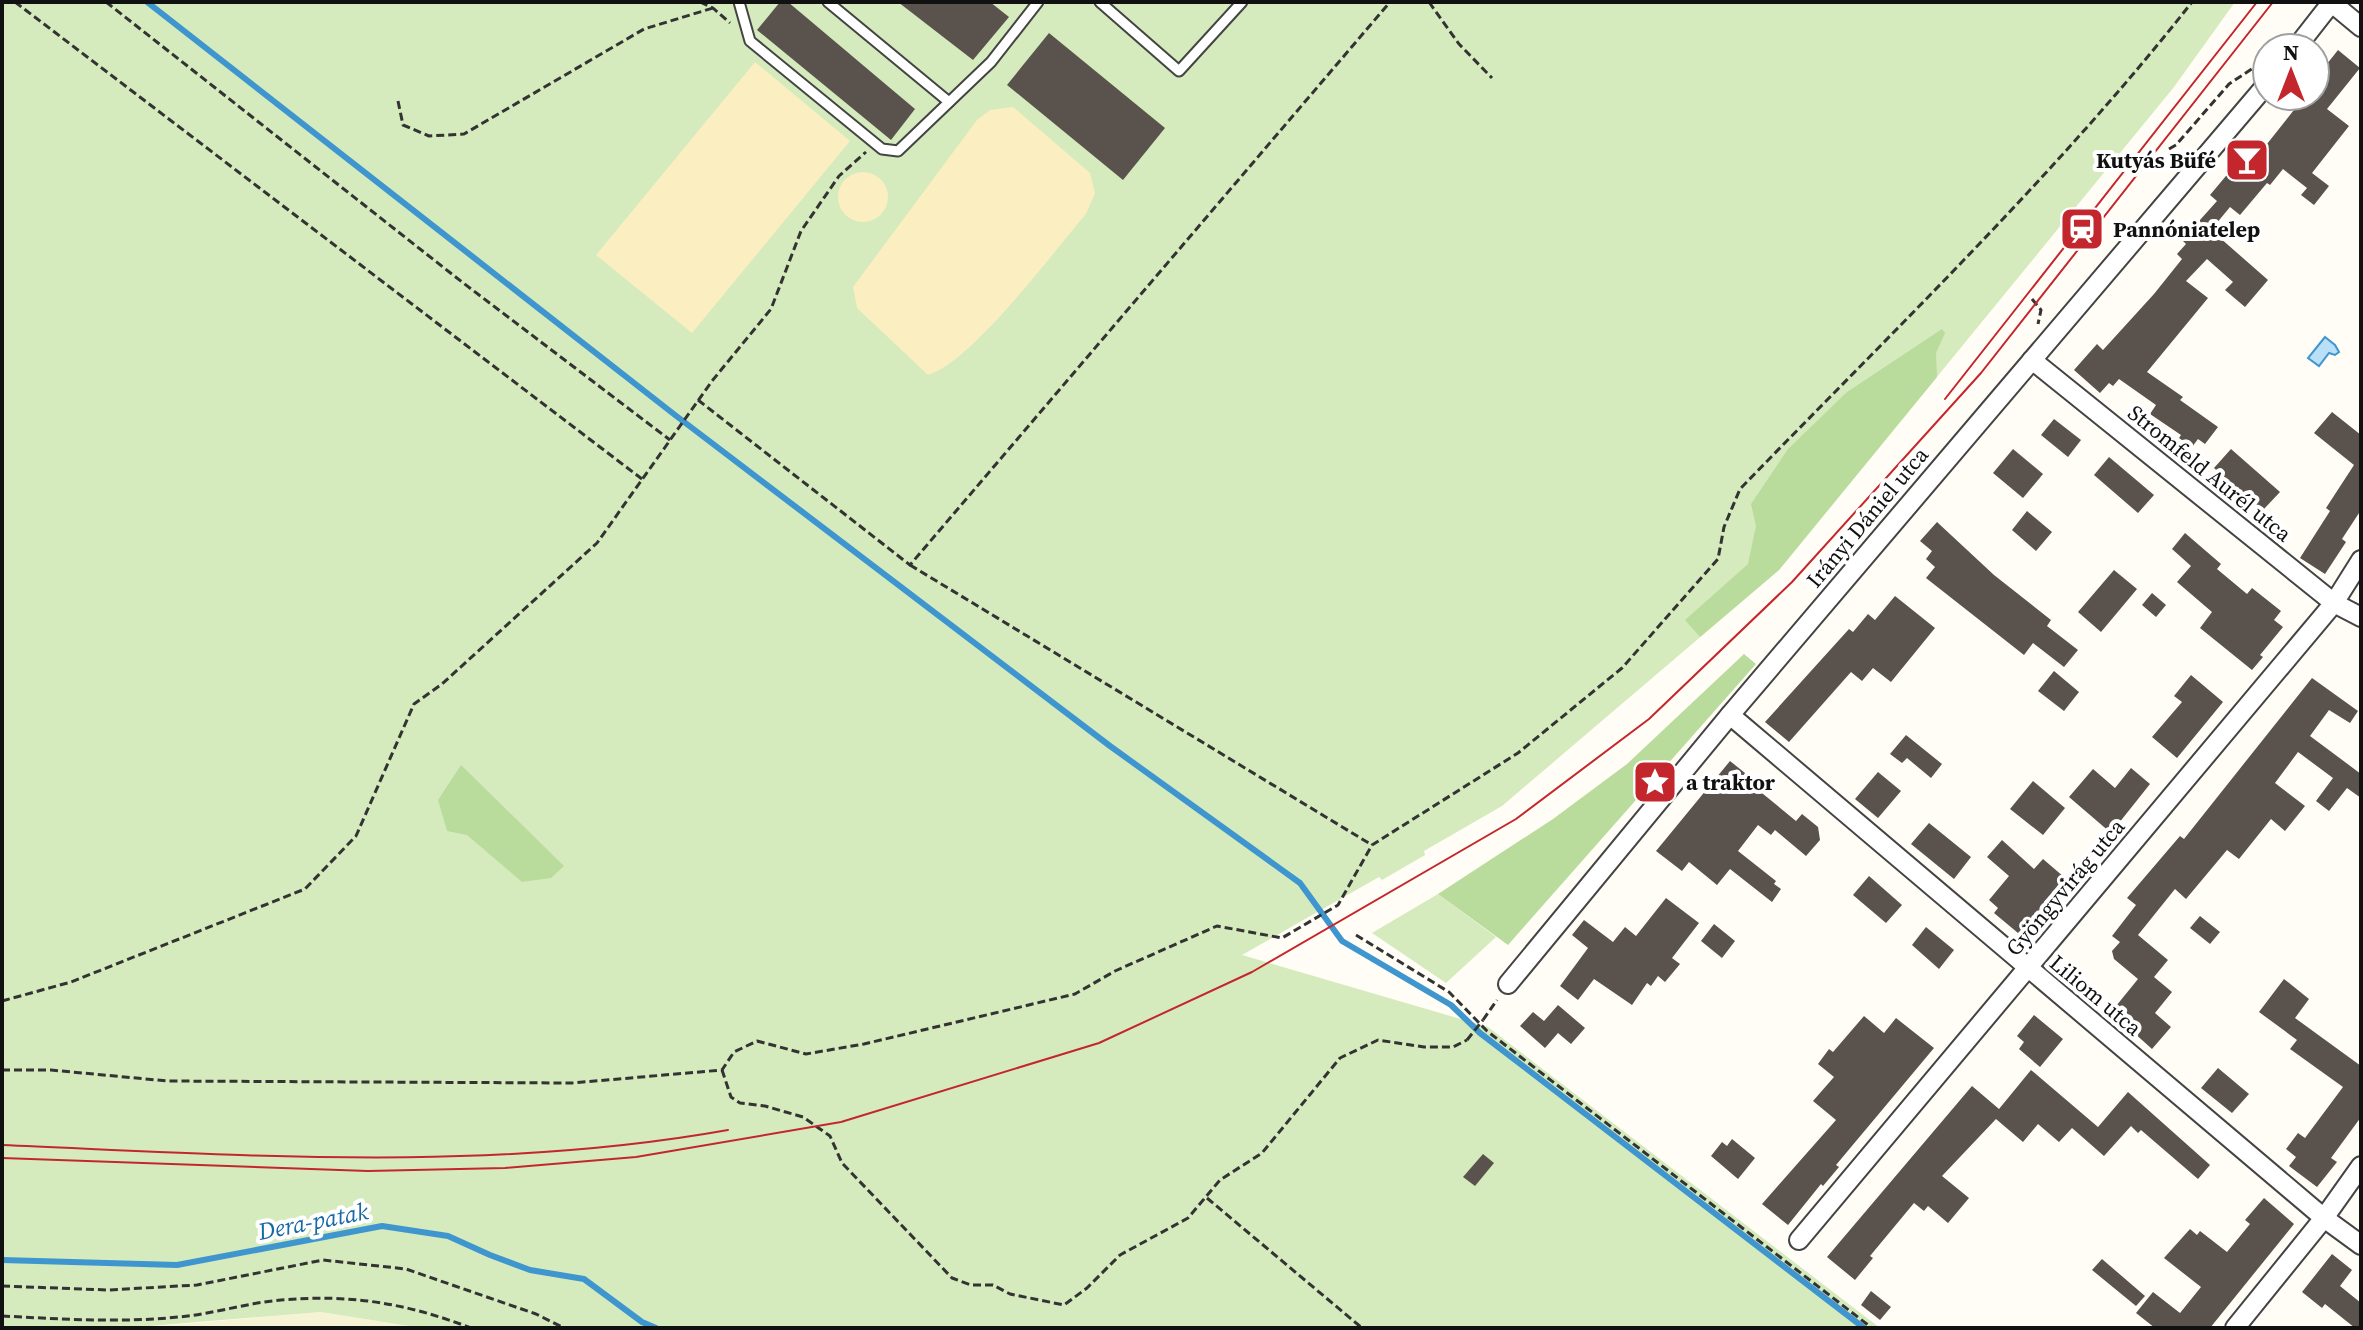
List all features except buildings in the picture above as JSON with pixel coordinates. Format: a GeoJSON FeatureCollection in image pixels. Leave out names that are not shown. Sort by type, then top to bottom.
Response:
{"type":"FeatureCollection","features":[{"type":"Feature","properties":{"kind":"street"},"geometry":{"type":"LineString","coordinates":[[2309,32],[2332,2],[2361,27]]}},
{"type":"Feature","properties":{"kind":"street","name":"Irányi Dániel utca"},"geometry":{"type":"LineString","coordinates":[[1508,984],[1730,715],[2251,103]]}},
{"type":"Feature","properties":{"kind":"street","name":"Stromfeld Aurél utca"},"geometry":{"type":"LineString","coordinates":[[2032,360],[2334,603],[2361,617]]}},
{"type":"Feature","properties":{"kind":"street","name":"Gyöngyvirág utca"},"geometry":{"type":"LineString","coordinates":[[1799,1240],[2334,603],[2361,560]]}},
{"type":"Feature","properties":{"kind":"street","name":"Liliom utca"},"geometry":{"type":"LineString","coordinates":[[1730,715],[2324,1218],[2361,1245]]}},
{"type":"Feature","properties":{"kind":"street"},"geometry":{"type":"LineString","coordinates":[[2235,1328],[2324,1218],[2361,1166]]}},
{"type":"Feature","properties":{"kind":"lane"},"geometry":{"type":"LineString","coordinates":[[739,2],[750,41],[882,149],[898,151],[991,62],[1033,4]]}},
{"type":"Feature","properties":{"kind":"lane"},"geometry":{"type":"LineString","coordinates":[[828,2],[949,102]]}},
{"type":"Feature","properties":{"kind":"lane"},"geometry":{"type":"LineString","coordinates":[[1100,2],[1179,71],[1242,2]]}},
{"type":"Feature","properties":{"kind":"path"},"geometry":{"type":"LineString","coordinates":[[15,2],[642,479]]}},
{"type":"Feature","properties":{"kind":"path"},"geometry":{"type":"LineString","coordinates":[[106,2],[462,282],[670,440]]}},
{"type":"Feature","properties":{"kind":"path"},"geometry":{"type":"LineString","coordinates":[[700,2],[713,8],[750,41]]}},
{"type":"Feature","properties":{"kind":"path"},"geometry":{"type":"LineString","coordinates":[[910,565],[1390,2]]}},
{"type":"Feature","properties":{"kind":"path"},"geometry":{"type":"LineString","coordinates":[[1429,2],[1459,44],[1492,78]]}},
{"type":"Feature","properties":{"kind":"path"},"geometry":{"type":"LineString","coordinates":[[722,1070],[734,1052],[757,1041],[806,1054],[864,1044],[1075,994],[1115,971],[1217,926],[1282,938],[1338,905],[1372,845],[1518,753],[1622,668],[1718,559],[1724,527],[1740,489],[2017,202],[2146,61],[2192,2]]}},
{"type":"Feature","properties":{"kind":"path"},"geometry":{"type":"LineString","coordinates":[[398,101],[403,125],[429,136],[464,134],[644,29],[713,8]]}},
{"type":"Feature","properties":{"kind":"path"},"geometry":{"type":"LineString","coordinates":[[2169,149],[2176,145],[2229,84],[2251,70]]}},
{"type":"Feature","properties":{"kind":"path"},"geometry":{"type":"LineString","coordinates":[[2,1001],[71,982],[305,889],[356,836],[414,704],[452,676],[597,543],[698,400],[771,309],[801,231],[839,176],[864,152],[882,149]]}},
{"type":"Feature","properties":{"kind":"path"},"geometry":{"type":"LineString","coordinates":[[2032,299],[2041,310]]}},
{"type":"Feature","properties":{"kind":"path"},"geometry":{"type":"LineString","coordinates":[[698,400],[910,565],[1372,845]]}},
{"type":"Feature","properties":{"kind":"path"},"geometry":{"type":"LineString","coordinates":[[1356,935],[1449,992],[1487,1031],[1872,1328]]}},
{"type":"Feature","properties":{"kind":"path"},"geometry":{"type":"LineString","coordinates":[[722,1070],[731,1097],[740,1103],[765,1106],[803,1117],[830,1136],[842,1163],[952,1278],[971,1285],[993,1285],[1010,1294],[1064,1305],[1087,1288],[1120,1255],[1188,1218],[1220,1180],[1262,1153],[1340,1058],[1378,1040],[1424,1047],[1453,1047],[1467,1040],[1508,984]]}},
{"type":"Feature","properties":{"kind":"path"},"geometry":{"type":"LineString","coordinates":[[2,1070],[51,1070],[167,1081],[572,1083],[722,1070]]}},
{"type":"Feature","properties":{"kind":"path"},"geometry":{"type":"LineString","coordinates":[[1207,1198],[1362,1328]]}},
{"type":"Feature","properties":{"kind":"path"},"geometry":{"type":"LineString","coordinates":[[2,1286],[108,1290],[197,1285],[323,1260],[406,1269],[536,1314],[564,1328]]}},
{"type":"Feature","properties":{"kind":"path"},"geometry":{"type":"LineString","coordinates":[[2,1316],[98,1321],[166,1318],[279,1300],[348,1297],[426,1311],[471,1328]]}},
{"type":"Feature","properties":{"kind":"shaded area"},"geometry":{"type":"Polygon","coordinates":[[[321,1312],[421,1328],[126,1328],[183,1324],[321,1312]]]}},
{"type":"Feature","properties":{"kind":"green space"},"geometry":{"type":"Polygon","coordinates":[[[2,2],[2235,2],[2174,87],[1779,570],[1502,806],[1424,851],[1425,855],[1382,880],[1379,877],[1242,955],[1488,1027],[1880,1328],[421,1328],[321,1312],[126,1328],[2,1328],[2,2]]]}},
{"type":"Feature","properties":{"kind":"green space"},"geometry":{"type":"Polygon","coordinates":[[[1942,329],[1945,333],[1936,353],[1937,377],[1779,570],[1700,637],[1685,620],[1748,564],[1756,526],[1751,504],[1788,449],[1847,392],[1942,329]]]}},
{"type":"Feature","properties":{"kind":"green space"},"geometry":{"type":"Polygon","coordinates":[[[1744,654],[1756,664],[1508,945],[1438,894],[1553,819],[1627,764],[1744,654]]]}},
{"type":"Feature","properties":{"kind":"green space"},"geometry":{"type":"Polygon","coordinates":[[[461,765],[564,866],[551,878],[522,882],[467,835],[447,831],[438,800],[461,765]]]}},
{"type":"Feature","properties":{"kind":"green space"},"geometry":{"type":"Polygon","coordinates":[[[1438,894],[1496,937],[1446,983],[1372,933],[1438,894]]]}},
{"type":"Feature","properties":{"kind":"sand"},"geometry":{"type":"Polygon","coordinates":[[[755,62],[850,141],[692,333],[596,255],[755,62]]]}},
{"type":"Feature","properties":{"kind":"sand"},"geometry":{"type":"Polygon","coordinates":[[[1013,107],[1090,173],[1095,193],[1086,214],[989,328],[967,350],[928,375],[857,308],[853,287],[977,120],[990,110],[1013,107]]]}},
{"type":"Feature","properties":{"kind":"sand"},"geometry":{"type":"Polygon","coordinates":[[[863,172],[881,179],[888,197],[881,215],[863,222],[845,215],[838,197],[845,179],[863,172]]]}},
{"type":"Feature","properties":{"kind":"water"},"geometry":{"type":"Polygon","coordinates":[[[2325,337],[2339,352],[2335,355],[2329,353],[2319,366],[2308,358],[2325,337]]]}},
{"type":"Feature","properties":{"kind":"waterway"},"geometry":{"type":"LineString","coordinates":[[147,2],[675,415],[1110,746],[1300,883],[1342,941],[1451,1005],[1480,1033],[1864,1328]]}},
{"type":"Feature","properties":{"kind":"waterway","name":"Dera-patak"},"geometry":{"type":"LineString","coordinates":[[2,1260],[177,1265],[382,1226],[448,1236],[530,1270],[584,1279],[642,1322],[656,1328]]}},
{"type":"Feature","properties":{"kind":"tram line"},"geometry":{"type":"LineString","coordinates":[[1945,399],[2257,2]]}},
{"type":"Feature","properties":{"kind":"tram line"},"geometry":{"type":"LineString","coordinates":[[2,1158],[368,1171],[505,1168],[636,1157],[841,1122],[1099,1043],[1252,972],[1516,819],[1649,719],[1792,582],[1981,373],[2273,2]]}},
{"type":"Feature","properties":{"kind":"tram line"},"geometry":{"type":"LineString","coordinates":[[2,1145],[275,1156],[457,1156],[547,1152],[728,1130]]}},
{"type":"Feature","properties":{"kind":"place","name":"Kutyás Büfé"},"geometry":{"type":"Point","coordinates":[2247,160]}},
{"type":"Feature","properties":{"kind":"place","name":"Pannóniatelep"},"geometry":{"type":"Point","coordinates":[2082,229]}},
{"type":"Feature","properties":{"kind":"place","name":"a traktor"},"geometry":{"type":"Point","coordinates":[1655,782]}}]}
